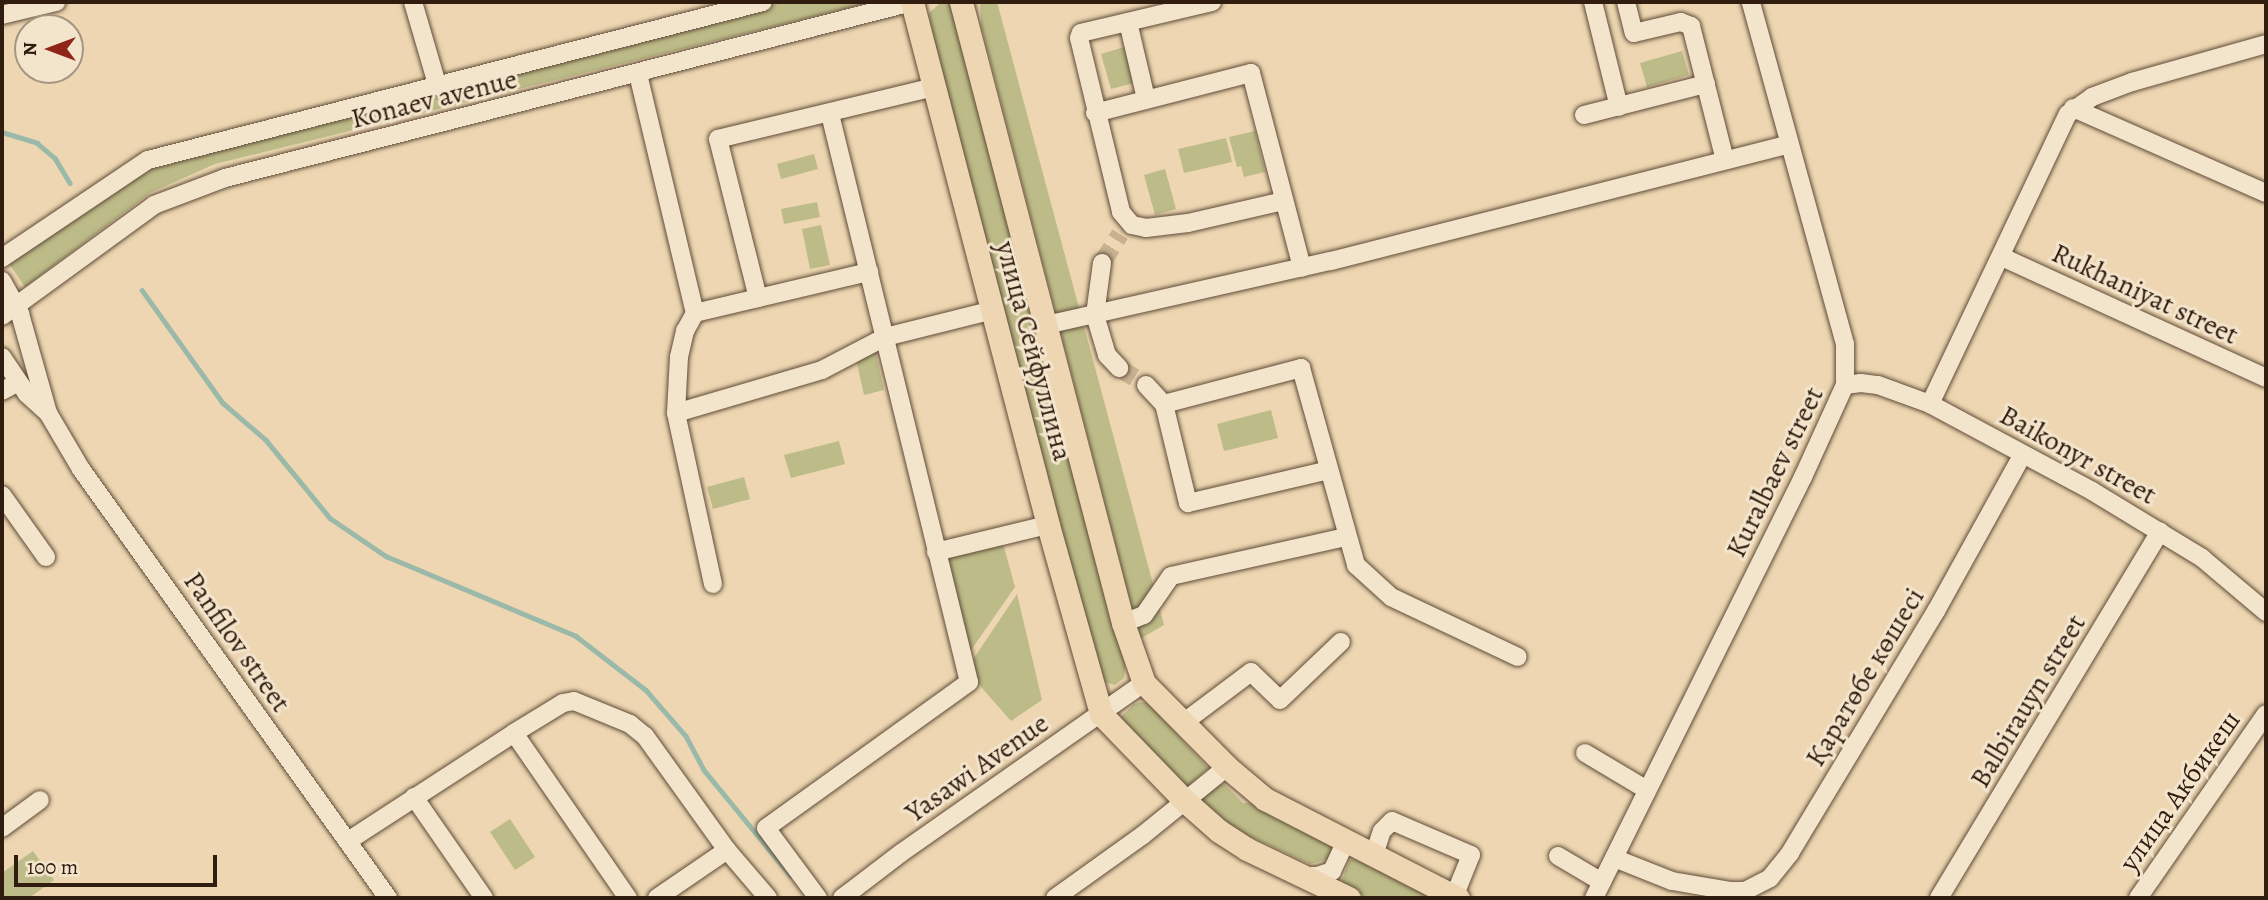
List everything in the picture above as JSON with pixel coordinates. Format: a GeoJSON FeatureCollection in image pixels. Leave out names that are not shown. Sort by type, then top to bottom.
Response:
{"type":"FeatureCollection","features":[{"type":"Feature","properties":{"kind":"main road","name":"улица Сейфуллина"},"geometry":{"type":"LineString","coordinates":[[912,2],[1048,525],[1101,714]]}},
{"type":"Feature","properties":{"kind":"main road","name":"улица Сейфуллина"},"geometry":{"type":"LineString","coordinates":[[961,2],[1123,624],[1144,683]]}},
{"type":"Feature","properties":{"kind":"main road"},"geometry":{"type":"LineString","coordinates":[[1144,683],[1227,767],[1265,799],[1456,897]]}},
{"type":"Feature","properties":{"kind":"main road"},"geometry":{"type":"LineString","coordinates":[[1101,714],[1185,802],[1219,831],[1247,849],[1349,898]]}},
{"type":"Feature","properties":{"kind":"street"},"geometry":{"type":"LineString","coordinates":[[2,15],[55,2]]}},
{"type":"Feature","properties":{"kind":"street"},"geometry":{"type":"LineString","coordinates":[[413,2],[437,84]]}},
{"type":"Feature","properties":{"kind":"street","name":"Konaev avenue"},"geometry":{"type":"LineString","coordinates":[[8,310],[154,205],[225,178],[912,2]]}},
{"type":"Feature","properties":{"kind":"street"},"geometry":{"type":"LineString","coordinates":[[1212,2],[1081,33],[1079,38],[1095,113],[1126,230],[1188,223],[1283,201]]}},
{"type":"Feature","properties":{"kind":"street"},"geometry":{"type":"LineString","coordinates":[[1593,2],[1619,107]]}},
{"type":"Feature","properties":{"kind":"street"},"geometry":{"type":"LineString","coordinates":[[1626,2],[1633,33],[1681,22],[1691,26],[1725,159]]}},
{"type":"Feature","properties":{"kind":"street","name":"Kuralbaev street"},"geometry":{"type":"LineString","coordinates":[[1594,898],[1804,477],[1845,385],[1845,344],[1751,2]]}},
{"type":"Feature","properties":{"kind":"street","name":"Konaev avenue"},"geometry":{"type":"LineString","coordinates":[[2,258],[148,160],[755,3]]}},
{"type":"Feature","properties":{"kind":"street"},"geometry":{"type":"LineString","coordinates":[[1128,22],[1146,99]]}},
{"type":"Feature","properties":{"kind":"street"},"geometry":{"type":"LineString","coordinates":[[1930,404],[2068,114],[2092,97],[2132,82],[2266,44]]}},
{"type":"Feature","properties":{"kind":"street"},"geometry":{"type":"LineString","coordinates":[[1095,113],[1251,73],[1302,267]]}},
{"type":"Feature","properties":{"kind":"street"},"geometry":{"type":"LineString","coordinates":[[638,74],[695,313],[685,331],[679,356],[676,413],[713,584]]}},
{"type":"Feature","properties":{"kind":"street"},"geometry":{"type":"LineString","coordinates":[[1584,115],[1706,84]]}},
{"type":"Feature","properties":{"kind":"street"},"geometry":{"type":"LineString","coordinates":[[758,298],[718,139],[935,88]]}},
{"type":"Feature","properties":{"kind":"street"},"geometry":{"type":"LineString","coordinates":[[2074,108],[2266,194]]}},
{"type":"Feature","properties":{"kind":"street"},"geometry":{"type":"LineString","coordinates":[[818,898],[766,828],[969,681],[830,114]]}},
{"type":"Feature","properties":{"kind":"street"},"geometry":{"type":"LineString","coordinates":[[1046,325],[1302,267],[1789,144]]}},
{"type":"Feature","properties":{"kind":"street","name":"Rukhaniyat street"},"geometry":{"type":"LineString","coordinates":[[2002,257],[2266,378]]}},
{"type":"Feature","properties":{"kind":"street"},"geometry":{"type":"LineString","coordinates":[[1102,263],[1095,315],[1107,355],[1119,368]]}},
{"type":"Feature","properties":{"kind":"street"},"geometry":{"type":"LineString","coordinates":[[695,313],[869,272]]}},
{"type":"Feature","properties":{"kind":"street","name":"Panfilov street"},"geometry":{"type":"LineString","coordinates":[[2,281],[8,310],[35,362],[48,413]]}},
{"type":"Feature","properties":{"kind":"street"},"geometry":{"type":"LineString","coordinates":[[676,413],[822,370],[885,337],[993,310]]}},
{"type":"Feature","properties":{"kind":"street","name":"Panfilov street"},"geometry":{"type":"LineString","coordinates":[[2,356],[18,382],[48,413],[89,480],[388,898]]}},
{"type":"Feature","properties":{"kind":"street"},"geometry":{"type":"LineString","coordinates":[[1164,404],[1301,368],[1346,537],[1356,565],[1391,597],[1518,657]]}},
{"type":"Feature","properties":{"kind":"street"},"geometry":{"type":"LineString","coordinates":[[2,391],[18,382]]}},
{"type":"Feature","properties":{"kind":"street"},"geometry":{"type":"LineString","coordinates":[[1146,385],[1164,404],[1188,503],[1329,470]]}},
{"type":"Feature","properties":{"kind":"street","name":"Baikonyr street"},"geometry":{"type":"LineString","coordinates":[[1845,385],[1878,385],[1930,404],[2024,454],[2161,531],[2202,558],[2266,612]]}},
{"type":"Feature","properties":{"kind":"street","name":"Қаратөбе көшесі"},"geometry":{"type":"LineString","coordinates":[[1729,895],[1759,886],[1770,878],[1790,853],[1936,611],[2024,454]]}},
{"type":"Feature","properties":{"kind":"street"},"geometry":{"type":"LineString","coordinates":[[2,495],[46,557]]}},
{"type":"Feature","properties":{"kind":"street"},"geometry":{"type":"LineString","coordinates":[[936,552],[1048,525]]}},
{"type":"Feature","properties":{"kind":"street","name":"Balbirauyn street"},"geometry":{"type":"LineString","coordinates":[[1939,898],[2161,531]]}},
{"type":"Feature","properties":{"kind":"street"},"geometry":{"type":"LineString","coordinates":[[1123,624],[1143,615],[1171,576],[1346,537]]}},
{"type":"Feature","properties":{"kind":"street"},"geometry":{"type":"LineString","coordinates":[[1182,723],[1251,672],[1280,700],[1340,642]]}},
{"type":"Feature","properties":{"kind":"street","name":"Yasawi Avenue"},"geometry":{"type":"LineString","coordinates":[[842,898],[901,853],[1144,683]]}},
{"type":"Feature","properties":{"kind":"street"},"geometry":{"type":"LineString","coordinates":[[348,841],[563,702],[574,701],[630,724],[645,736],[727,850],[768,898]]}},
{"type":"Feature","properties":{"kind":"street","name":"улица Акбикеш"},"geometry":{"type":"LineString","coordinates":[[2138,898],[2266,714]]}},
{"type":"Feature","properties":{"kind":"street"},"geometry":{"type":"LineString","coordinates":[[514,733],[628,898]]}},
{"type":"Feature","properties":{"kind":"street"},"geometry":{"type":"LineString","coordinates":[[1585,752],[1647,790]]}},
{"type":"Feature","properties":{"kind":"street"},"geometry":{"type":"LineString","coordinates":[[1055,898],[1185,802],[1227,767]]}},
{"type":"Feature","properties":{"kind":"street"},"geometry":{"type":"LineString","coordinates":[[414,797],[484,898]]}},
{"type":"Feature","properties":{"kind":"street"},"geometry":{"type":"LineString","coordinates":[[2,828],[40,800]]}},
{"type":"Feature","properties":{"kind":"street"},"geometry":{"type":"LineString","coordinates":[[1374,855],[1382,831],[1392,821],[1471,855],[1456,897]]}},
{"type":"Feature","properties":{"kind":"street"},"geometry":{"type":"LineString","coordinates":[[1302,876],[1317,876],[1332,871],[1346,841]]}},
{"type":"Feature","properties":{"kind":"street"},"geometry":{"type":"LineString","coordinates":[[657,898],[727,850]]}},
{"type":"Feature","properties":{"kind":"street"},"geometry":{"type":"LineString","coordinates":[[1558,856],[1602,881]]}},
{"type":"Feature","properties":{"kind":"street"},"geometry":{"type":"LineString","coordinates":[[1614,858],[1672,881],[1729,895]]}},
{"type":"Feature","properties":{"kind":"shaded area"},"geometry":{"type":"Polygon","coordinates":[[[780,2],[873,2],[215,164],[150,193],[25,287],[8,262],[143,163],[780,2]]]}},
{"type":"Feature","properties":{"kind":"shaded area"},"geometry":{"type":"Polygon","coordinates":[[[980,2],[997,2],[1164,625],[1140,639],[981,25],[980,2]]]}},
{"type":"Feature","properties":{"kind":"shaded area"},"geometry":{"type":"Polygon","coordinates":[[[939,4],[951,4],[1126,661],[1124,678],[1115,685],[1101,681],[930,26],[929,13],[939,4]]]}},
{"type":"Feature","properties":{"kind":"shaded area"},"geometry":{"type":"Polygon","coordinates":[[[1124,47],[1134,83],[1111,89],[1101,54],[1124,47]]]}},
{"type":"Feature","properties":{"kind":"shaded area"},"geometry":{"type":"Polygon","coordinates":[[[1682,51],[1689,75],[1647,87],[1640,63],[1682,51]]]}},
{"type":"Feature","properties":{"kind":"shaded area"},"geometry":{"type":"Polygon","coordinates":[[[1255,131],[1265,172],[1244,177],[1241,166],[1237,167],[1229,137],[1255,131]]]}},
{"type":"Feature","properties":{"kind":"shaded area"},"geometry":{"type":"Polygon","coordinates":[[[1226,138],[1232,162],[1184,173],[1178,149],[1226,138]]]}},
{"type":"Feature","properties":{"kind":"shaded area"},"geometry":{"type":"Polygon","coordinates":[[[814,154],[818,169],[781,179],[777,164],[814,154]]]}},
{"type":"Feature","properties":{"kind":"shaded area"},"geometry":{"type":"Polygon","coordinates":[[[1165,169],[1176,209],[1155,215],[1144,175],[1165,169]]]}},
{"type":"Feature","properties":{"kind":"shaded area"},"geometry":{"type":"Polygon","coordinates":[[[817,202],[820,217],[784,224],[781,209],[817,202]]]}},
{"type":"Feature","properties":{"kind":"shaded area"},"geometry":{"type":"Polygon","coordinates":[[[821,225],[830,265],[810,269],[802,229],[821,225]]]}},
{"type":"Feature","properties":{"kind":"shaded area"},"geometry":{"type":"Polygon","coordinates":[[[875,350],[884,390],[864,395],[855,355],[875,350]]]}},
{"type":"Feature","properties":{"kind":"shaded area"},"geometry":{"type":"Polygon","coordinates":[[[1271,410],[1278,438],[1224,451],[1217,424],[1271,410]]]}},
{"type":"Feature","properties":{"kind":"shaded area"},"geometry":{"type":"Polygon","coordinates":[[[839,441],[845,464],[791,478],[784,455],[839,441]]]}},
{"type":"Feature","properties":{"kind":"shaded area"},"geometry":{"type":"Polygon","coordinates":[[[744,477],[750,499],[713,509],[707,487],[744,477]]]}},
{"type":"Feature","properties":{"kind":"shaded area"},"geometry":{"type":"Polygon","coordinates":[[[1002,540],[1015,587],[969,653],[943,556],[1002,540]]]}},
{"type":"Feature","properties":{"kind":"shaded area"},"geometry":{"type":"Polygon","coordinates":[[[1017,594],[1042,700],[1011,721],[974,679],[970,664],[1017,594]]]}},
{"type":"Feature","properties":{"kind":"shaded area"},"geometry":{"type":"Polygon","coordinates":[[[1148,703],[1208,768],[1187,788],[1117,721],[1134,704],[1148,703]]]}},
{"type":"Feature","properties":{"kind":"shaded area"},"geometry":{"type":"Polygon","coordinates":[[[1220,784],[1225,785],[1243,803],[1253,803],[1335,847],[1329,859],[1310,864],[1238,831],[1200,801],[1199,798],[1220,784]]]}},
{"type":"Feature","properties":{"kind":"shaded area"},"geometry":{"type":"Polygon","coordinates":[[[510,819],[535,857],[515,870],[490,832],[510,819]]]}},
{"type":"Feature","properties":{"kind":"shaded area"},"geometry":{"type":"Polygon","coordinates":[[[33,851],[54,880],[29,898],[4,898],[2,873],[33,851]]]}},
{"type":"Feature","properties":{"kind":"shaded area"},"geometry":{"type":"Polygon","coordinates":[[[1354,859],[1439,898],[1367,898],[1341,883],[1349,861],[1354,859]]]}},
{"type":"Feature","properties":{"kind":"waterway"},"geometry":{"type":"LineString","coordinates":[[2,132],[37,143],[55,158],[70,183]]}},
{"type":"Feature","properties":{"kind":"waterway"},"geometry":{"type":"LineString","coordinates":[[142,290],[223,403],[266,440],[330,518],[386,556],[576,636],[646,690],[686,736],[704,770],[791,876]]}},
{"type":"Feature","properties":{"kind":"tunnel"},"geometry":{"type":"LineString","coordinates":[[1102,263],[1120,234]]}},
{"type":"Feature","properties":{"kind":"tunnel"},"geometry":{"type":"LineString","coordinates":[[1119,368],[1146,385]]}}]}
